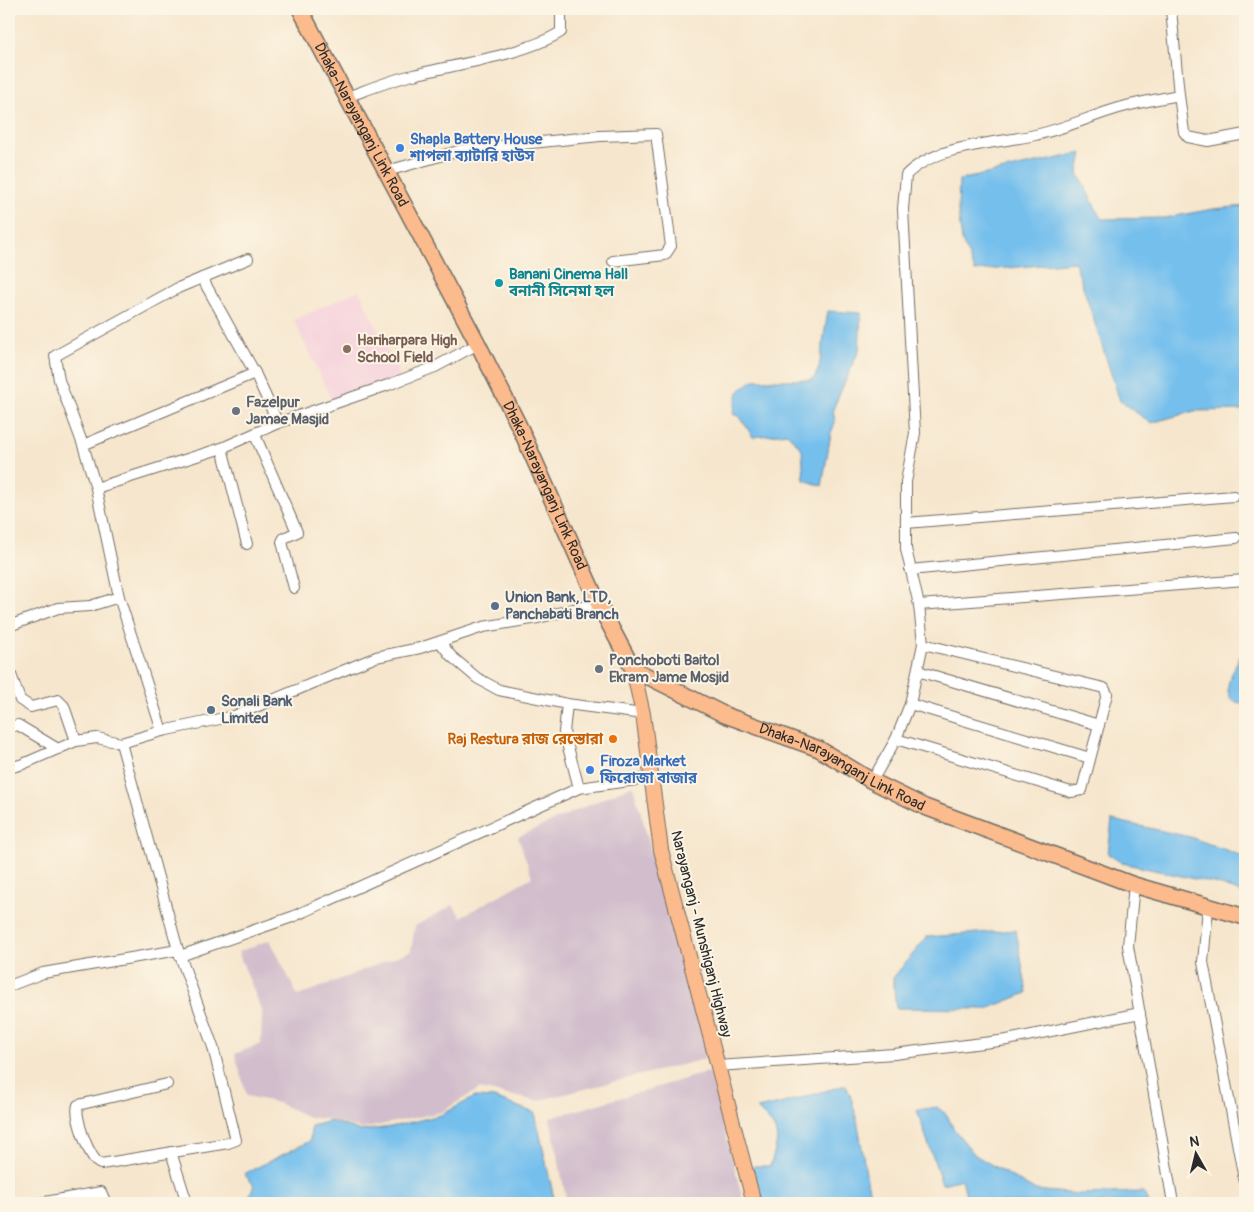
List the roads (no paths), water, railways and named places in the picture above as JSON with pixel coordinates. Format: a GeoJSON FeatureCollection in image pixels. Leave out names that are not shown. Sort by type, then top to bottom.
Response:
{"type":"FeatureCollection","features":[{"type":"Feature","properties":{"kind":"highway","name":"Dhaka-Narayanganj Link Road"},"geometry":{"type":"LineString","coordinates":[[300,9],[478,344],[521,430],[598,603],[632,669],[725,715],[819,749],[872,782],[925,807],[1134,885],[1208,908],[1245,917]]}},
{"type":"Feature","properties":{"kind":"main road","name":"Narayanganj - Munshiganj Highway"},"geometry":{"type":"LineString","coordinates":[[632,669],[643,714],[661,850],[754,1203]]}},
{"type":"Feature","properties":{"kind":"street"},"geometry":{"type":"LineString","coordinates":[[347,97],[411,75],[481,59],[550,40],[561,32],[561,9]]}},
{"type":"Feature","properties":{"kind":"street"},"geometry":{"type":"LineString","coordinates":[[1171,9],[1184,132],[1188,137],[1208,141],[1245,134]]}},
{"type":"Feature","properties":{"kind":"street"},"geometry":{"type":"LineString","coordinates":[[872,782],[896,739],[910,704],[922,644],[919,605],[910,570],[906,523],[906,482],[915,433],[903,209],[906,175],[912,169],[938,156],[968,146],[1036,135],[1119,108],[1179,95]]}},
{"type":"Feature","properties":{"kind":"street"},"geometry":{"type":"LineString","coordinates":[[387,171],[462,150],[600,136],[656,134],[671,246],[665,254],[612,261]]}},
{"type":"Feature","properties":{"kind":"street"},"geometry":{"type":"LineString","coordinates":[[162,731],[119,597],[96,488],[84,445],[59,380],[55,356],[178,288],[248,259]]}},
{"type":"Feature","properties":{"kind":"street"},"geometry":{"type":"LineString","coordinates":[[202,278],[255,373],[278,423]]}},
{"type":"Feature","properties":{"kind":"street"},"geometry":{"type":"LineString","coordinates":[[96,488],[222,448],[255,435],[278,423],[435,367],[478,344]]}},
{"type":"Feature","properties":{"kind":"street"},"geometry":{"type":"LineString","coordinates":[[84,445],[255,373]]}},
{"type":"Feature","properties":{"kind":"street"},"geometry":{"type":"LineString","coordinates":[[255,435],[297,532],[282,540],[294,588]]}},
{"type":"Feature","properties":{"kind":"street"},"geometry":{"type":"LineString","coordinates":[[222,448],[247,544]]}},
{"type":"Feature","properties":{"kind":"street"},"geometry":{"type":"LineString","coordinates":[[906,523],[1234,496]]}},
{"type":"Feature","properties":{"kind":"street"},"geometry":{"type":"LineString","coordinates":[[910,570],[1236,538]]}},
{"type":"Feature","properties":{"kind":"street"},"geometry":{"type":"LineString","coordinates":[[919,605],[1245,580]]}},
{"type":"Feature","properties":{"kind":"street"},"geometry":{"type":"LineString","coordinates":[[9,626],[58,608],[90,606],[119,597]]}},
{"type":"Feature","properties":{"kind":"street"},"geometry":{"type":"LineString","coordinates":[[9,768],[76,742],[98,738],[121,744],[162,731],[234,716],[364,661],[440,642],[483,627],[538,618],[598,603]]}},
{"type":"Feature","properties":{"kind":"street"},"geometry":{"type":"LineString","coordinates":[[440,642],[451,656],[477,678],[499,690],[567,704],[643,714]]}},
{"type":"Feature","properties":{"kind":"street"},"geometry":{"type":"LineString","coordinates":[[896,739],[1076,793],[1082,790],[1106,694],[1104,688],[922,644]]}},
{"type":"Feature","properties":{"kind":"street"},"geometry":{"type":"LineString","coordinates":[[9,669],[20,700],[30,707],[58,700],[64,706],[76,742]]}},
{"type":"Feature","properties":{"kind":"street"},"geometry":{"type":"LineString","coordinates":[[918,671],[1099,725]]}},
{"type":"Feature","properties":{"kind":"street"},"geometry":{"type":"LineString","coordinates":[[567,704],[564,732],[579,788]]}},
{"type":"Feature","properties":{"kind":"street"},"geometry":{"type":"LineString","coordinates":[[910,704],[1090,758]]}},
{"type":"Feature","properties":{"kind":"street"},"geometry":{"type":"LineString","coordinates":[[9,727],[18,726],[58,749]]}},
{"type":"Feature","properties":{"kind":"street"},"geometry":{"type":"LineString","coordinates":[[121,744],[179,953],[213,1047],[236,1140],[228,1144],[97,1163],[83,1136],[76,1107],[81,1103],[167,1084]]}},
{"type":"Feature","properties":{"kind":"street"},"geometry":{"type":"LineString","coordinates":[[9,986],[43,973],[179,953],[292,917],[579,788],[650,778]]}},
{"type":"Feature","properties":{"kind":"street"},"geometry":{"type":"LineString","coordinates":[[1134,885],[1128,946],[1173,1203]]}},
{"type":"Feature","properties":{"kind":"street"},"geometry":{"type":"LineString","coordinates":[[1208,908],[1204,968],[1245,1184]]}},
{"type":"Feature","properties":{"kind":"street"},"geometry":{"type":"LineString","coordinates":[[717,1066],[903,1053],[1007,1040],[1140,1013]]}},
{"type":"Feature","properties":{"kind":"street"},"geometry":{"type":"LineString","coordinates":[[171,1152],[187,1203]]}},
{"type":"Feature","properties":{"kind":"street"},"geometry":{"type":"LineString","coordinates":[[40,1203],[101,1192],[106,1203]]}},
{"type":"Feature","properties":{"kind":"water"},"geometry":{"type":"Polygon","coordinates":[[[1082,153],[1078,173],[1101,219],[1165,218],[1213,209],[1245,206],[1245,410],[1194,411],[1151,423],[1120,401],[1075,262],[975,271],[962,241],[958,212],[959,180],[1082,153]]]}},
{"type":"Feature","properties":{"kind":"water"},"geometry":{"type":"Polygon","coordinates":[[[828,311],[861,313],[859,350],[833,409],[835,422],[831,433],[822,486],[804,480],[802,449],[787,433],[753,437],[740,417],[733,414],[738,392],[753,380],[813,380],[819,368],[828,311]]]}},
{"type":"Feature","properties":{"kind":"water"},"geometry":{"type":"Polygon","coordinates":[[[1245,654],[1245,705],[1231,700],[1228,688],[1239,656],[1245,654]]]}},
{"type":"Feature","properties":{"kind":"water"},"geometry":{"type":"Polygon","coordinates":[[[1112,820],[1190,837],[1245,857],[1245,895],[1222,885],[1122,863],[1108,854],[1112,820]]]}},
{"type":"Feature","properties":{"kind":"water"},"geometry":{"type":"Polygon","coordinates":[[[1016,930],[1027,993],[987,1009],[896,1008],[893,978],[927,937],[1016,930]]]}},
{"type":"Feature","properties":{"kind":"water"},"geometry":{"type":"Polygon","coordinates":[[[846,1085],[858,1127],[871,1198],[869,1203],[765,1203],[753,1180],[753,1166],[770,1166],[777,1141],[771,1123],[757,1109],[846,1085]]]}},
{"type":"Feature","properties":{"kind":"water"},"geometry":{"type":"Polygon","coordinates":[[[475,1097],[494,1098],[535,1113],[555,1203],[246,1203],[254,1185],[244,1174],[310,1141],[311,1126],[331,1121],[361,1131],[391,1127],[441,1115],[475,1097]]]}},
{"type":"Feature","properties":{"kind":"water"},"geometry":{"type":"Polygon","coordinates":[[[937,1107],[947,1115],[953,1128],[975,1155],[1034,1190],[1080,1194],[1143,1192],[1149,1203],[968,1203],[962,1179],[942,1184],[917,1110],[937,1107]]]}},
{"type":"Feature","properties":{"kind":"place","name":"Shapla Battery House শাপলা ব্যাটারি হাউস"},"geometry":{"type":"Point","coordinates":[400,148]}},
{"type":"Feature","properties":{"kind":"place","name":"Banani Cinema Hall বনানী সিনেমা হল"},"geometry":{"type":"Point","coordinates":[499,283]}},
{"type":"Feature","properties":{"kind":"place","name":"Hariharpara High School Field"},"geometry":{"type":"Point","coordinates":[347,349]}},
{"type":"Feature","properties":{"kind":"place","name":"Fazelpur Jamae Masjid"},"geometry":{"type":"Point","coordinates":[236,411]}},
{"type":"Feature","properties":{"kind":"place","name":"Union Bank, LTD, Panchabati Branch"},"geometry":{"type":"Point","coordinates":[495,606]}},
{"type":"Feature","properties":{"kind":"place","name":"Ponchoboti Baitol Ekram Jame Mosjid"},"geometry":{"type":"Point","coordinates":[599,669]}},
{"type":"Feature","properties":{"kind":"place","name":"Sonali Bank Limited"},"geometry":{"type":"Point","coordinates":[211,710]}},
{"type":"Feature","properties":{"kind":"place","name":"Raj Restura রাজ রেস্তোরা"},"geometry":{"type":"Point","coordinates":[613,739]}},
{"type":"Feature","properties":{"kind":"place","name":"Firoza Market ফিরোজা বাজার"},"geometry":{"type":"Point","coordinates":[590,770]}}]}
